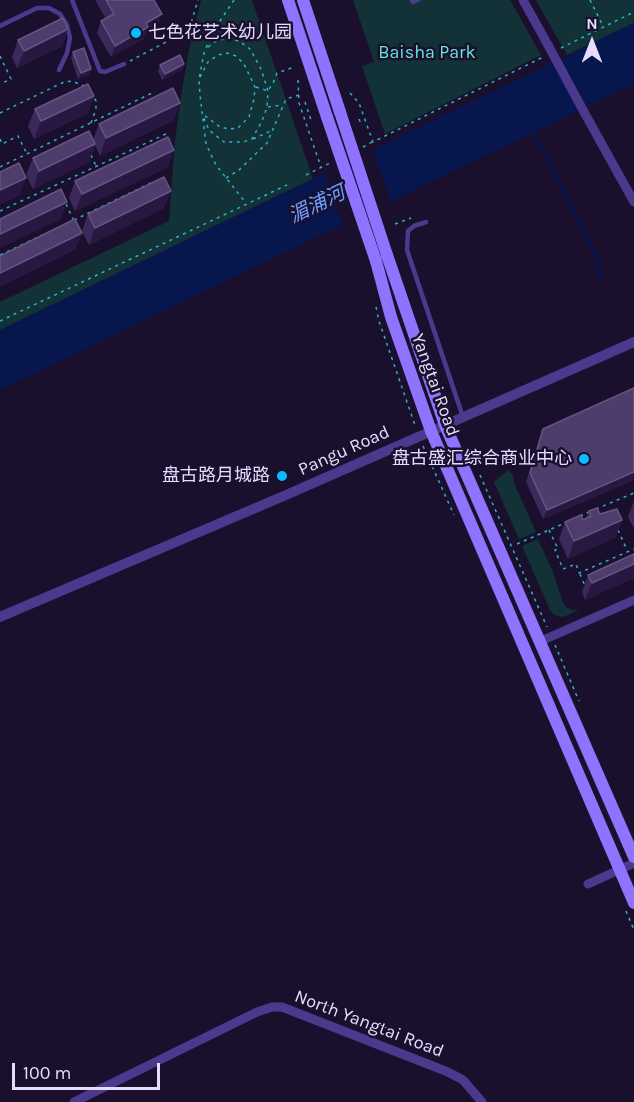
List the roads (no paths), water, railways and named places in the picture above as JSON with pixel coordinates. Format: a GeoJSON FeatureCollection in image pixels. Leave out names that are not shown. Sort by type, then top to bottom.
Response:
{"type":"FeatureCollection","features":[{"type":"Feature","properties":{"kind":"main road","name":"Yangtai Road"},"geometry":{"type":"LineString","coordinates":[[288,0],[327,117],[445,425],[546,638],[634,857]]}},
{"type":"Feature","properties":{"kind":"main road","name":"Yangtai Road"},"geometry":{"type":"LineString","coordinates":[[303,0],[340,112],[382,258],[391,316],[431,430],[634,903]]}},
{"type":"Feature","properties":{"kind":"street"},"geometry":{"type":"LineString","coordinates":[[523,0],[634,202]]}},
{"type":"Feature","properties":{"kind":"street","name":"Pangu Road"},"geometry":{"type":"LineString","coordinates":[[0,617],[286,495],[634,342]]}},
{"type":"Feature","properties":{"kind":"street"},"geometry":{"type":"LineString","coordinates":[[546,638],[634,600]]}},
{"type":"Feature","properties":{"kind":"street"},"geometry":{"type":"LineString","coordinates":[[588,884],[634,863]]}},
{"type":"Feature","properties":{"kind":"street","name":"North Yangtai Road"},"geometry":{"type":"LineString","coordinates":[[74,1102],[257,1012],[272,1007],[282,1007],[448,1072],[463,1080],[482,1102]]}},
{"type":"Feature","properties":{"kind":"lane"},"geometry":{"type":"LineString","coordinates":[[72,0],[100,71],[105,72],[124,64]]}},
{"type":"Feature","properties":{"kind":"lane"},"geometry":{"type":"LineString","coordinates":[[412,0],[413,2],[418,0]]}},
{"type":"Feature","properties":{"kind":"lane"},"geometry":{"type":"LineString","coordinates":[[0,26],[37,8],[49,8],[60,14],[67,25],[70,38],[67,53],[59,70]]}},
{"type":"Feature","properties":{"kind":"lane"},"geometry":{"type":"LineString","coordinates":[[426,222],[408,231],[406,250],[463,417]]}},
{"type":"Feature","properties":{"kind":"water","name":"湄浦河"},"geometry":{"type":"Polygon","coordinates":[[[634,23],[634,84],[0,390],[0,330],[634,23]]]}},
{"type":"Feature","properties":{"kind":"waterway"},"geometry":{"type":"LineString","coordinates":[[531,131],[545,152],[595,254],[601,278]]}},
{"type":"Feature","properties":{"kind":"place","name":"七色花艺术幼儿园"},"geometry":{"type":"Point","coordinates":[136,33]}},
{"type":"Feature","properties":{"kind":"place","name":"盘古盛汇综合商业中心"},"geometry":{"type":"Point","coordinates":[584,459]}},
{"type":"Feature","properties":{"kind":"place","name":"盘古路月城路"},"geometry":{"type":"Point","coordinates":[282,476]}},
{"type":"Feature","properties":{"kind":"park label","name":"Baisha Park"},"geometry":{"type":"Point","coordinates":[427,53]}}]}
